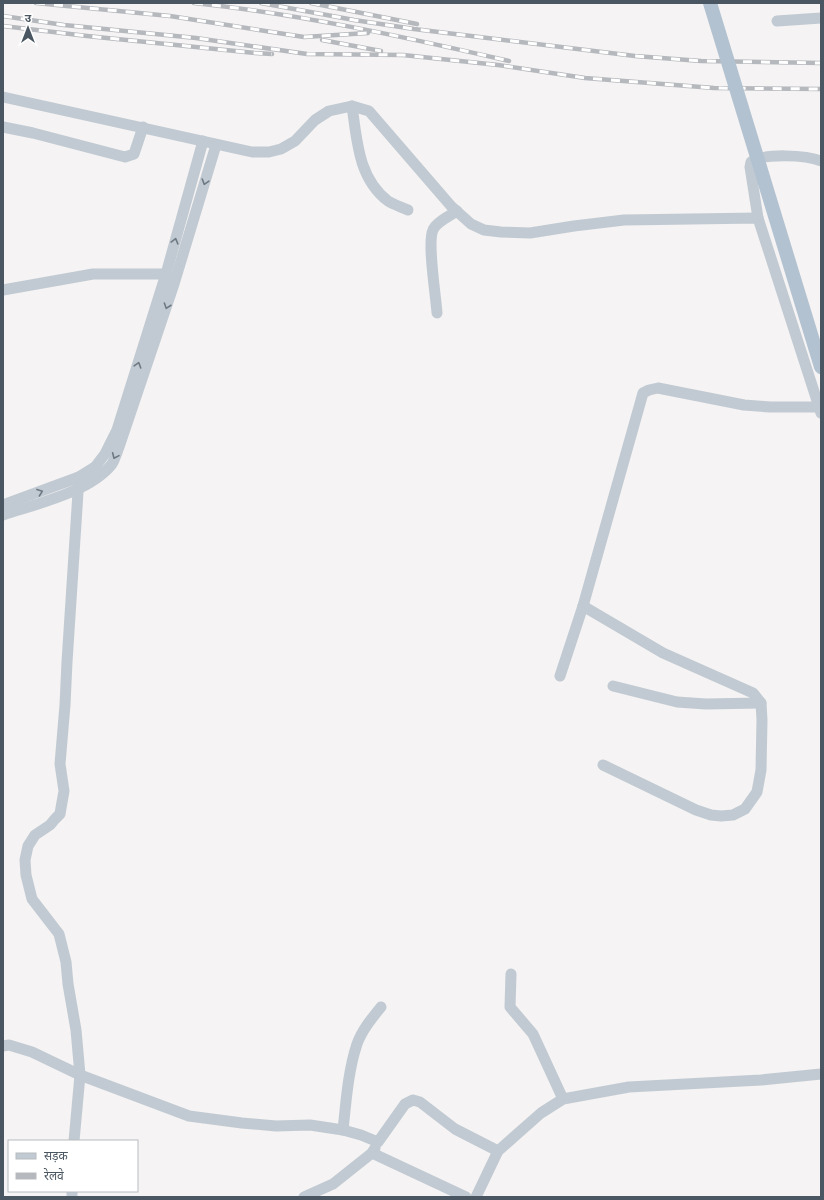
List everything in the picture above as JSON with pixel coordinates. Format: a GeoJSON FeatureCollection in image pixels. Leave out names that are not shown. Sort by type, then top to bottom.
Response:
{"type":"FeatureCollection","features":[{"type":"Feature","properties":{"kind":"main road"},"geometry":{"type":"LineString","coordinates":[[710,3],[821,367]]}},
{"type":"Feature","properties":{"kind":"street"},"geometry":{"type":"LineString","coordinates":[[777,21],[821,18]]}},
{"type":"Feature","properties":{"kind":"street"},"geometry":{"type":"LineString","coordinates":[[3,97],[252,152],[269,152],[281,149],[295,141],[315,120],[329,111],[352,106],[369,111],[457,211],[471,224],[484,230],[530,233],[624,220],[758,218]]}},
{"type":"Feature","properties":{"kind":"street"},"geometry":{"type":"LineString","coordinates":[[352,106],[360,156],[366,173],[378,191],[389,202],[408,210]]}},
{"type":"Feature","properties":{"kind":"street"},"geometry":{"type":"LineString","coordinates":[[3,127],[33,133],[125,157],[134,154],[143,127]]}},
{"type":"Feature","properties":{"kind":"street"},"geometry":{"type":"LineString","coordinates":[[3,515],[79,482],[95,467],[105,454],[117,430],[166,274],[203,141]]}},
{"type":"Feature","properties":{"kind":"street"},"geometry":{"type":"LineString","coordinates":[[3,505],[38,493],[95,478],[112,463],[119,447],[174,284],[216,145]]}},
{"type":"Feature","properties":{"kind":"street"},"geometry":{"type":"LineString","coordinates":[[560,676],[583,606],[643,393],[658,388],[744,405],[820,410],[758,218],[750,162],[756,159],[776,156],[801,157],[821,161]]}},
{"type":"Feature","properties":{"kind":"street"},"geometry":{"type":"LineString","coordinates":[[437,313],[431,236],[433,229],[437,225],[457,211]]}},
{"type":"Feature","properties":{"kind":"street"},"geometry":{"type":"LineString","coordinates":[[3,290],[92,274],[166,274]]}},
{"type":"Feature","properties":{"kind":"street"},"geometry":{"type":"LineString","coordinates":[[74,1140],[80,1075],[76,1030],[68,984],[66,962],[59,934],[32,899],[26,875],[25,860],[28,846],[35,835],[50,825],[60,814],[64,791],[60,764],[79,482]]}},
{"type":"Feature","properties":{"kind":"street"},"geometry":{"type":"LineString","coordinates":[[583,606],[663,653],[753,693],[761,703],[761,770],[757,792],[745,809],[733,815],[711,815],[696,810],[603,765]]}},
{"type":"Feature","properties":{"kind":"street"},"geometry":{"type":"LineString","coordinates":[[613,686],[677,702],[706,704],[761,703]]}},
{"type":"Feature","properties":{"kind":"street"},"geometry":{"type":"LineString","coordinates":[[511,974],[510,1007],[533,1034],[563,1099]]}},
{"type":"Feature","properties":{"kind":"street"},"geometry":{"type":"LineString","coordinates":[[343,1130],[349,1081],[358,1043],[366,1026],[381,1007]]}},
{"type":"Feature","properties":{"kind":"street"},"geometry":{"type":"LineString","coordinates":[[3,1046],[9,1045],[32,1052],[80,1075],[189,1116],[242,1124],[276,1126],[310,1125],[343,1130],[378,1142]]}},
{"type":"Feature","properties":{"kind":"street"},"geometry":{"type":"LineString","coordinates":[[476,1197],[498,1151],[541,1114],[563,1099],[629,1087],[761,1080],[821,1074]]}},
{"type":"Feature","properties":{"kind":"street"},"geometry":{"type":"LineString","coordinates":[[304,1197],[333,1184],[372,1153],[405,1104],[413,1100],[420,1102],[456,1129],[498,1151]]}},
{"type":"Feature","properties":{"kind":"street"},"geometry":{"type":"LineString","coordinates":[[372,1153],[466,1197]]}},
{"type":"Feature","properties":{"kind":"railway"},"geometry":{"type":"LineString","coordinates":[[36,3],[170,16],[304,37],[368,33]]}},
{"type":"Feature","properties":{"kind":"railway"},"geometry":{"type":"LineString","coordinates":[[194,3],[273,13],[352,27],[509,61]]}},
{"type":"Feature","properties":{"kind":"railway"},"geometry":{"type":"LineString","coordinates":[[261,3],[414,29],[635,56],[701,61],[821,63]]}},
{"type":"Feature","properties":{"kind":"railway"},"geometry":{"type":"LineString","coordinates":[[311,3],[417,24]]}},
{"type":"Feature","properties":{"kind":"railway"},"geometry":{"type":"LineString","coordinates":[[3,16],[64,25],[196,38],[307,54],[403,55],[498,65],[585,78],[714,88],[821,89]]}},
{"type":"Feature","properties":{"kind":"railway"},"geometry":{"type":"LineString","coordinates":[[3,26],[87,36],[272,54]]}},
{"type":"Feature","properties":{"kind":"railway"},"geometry":{"type":"LineString","coordinates":[[322,40],[381,51]]}}]}
